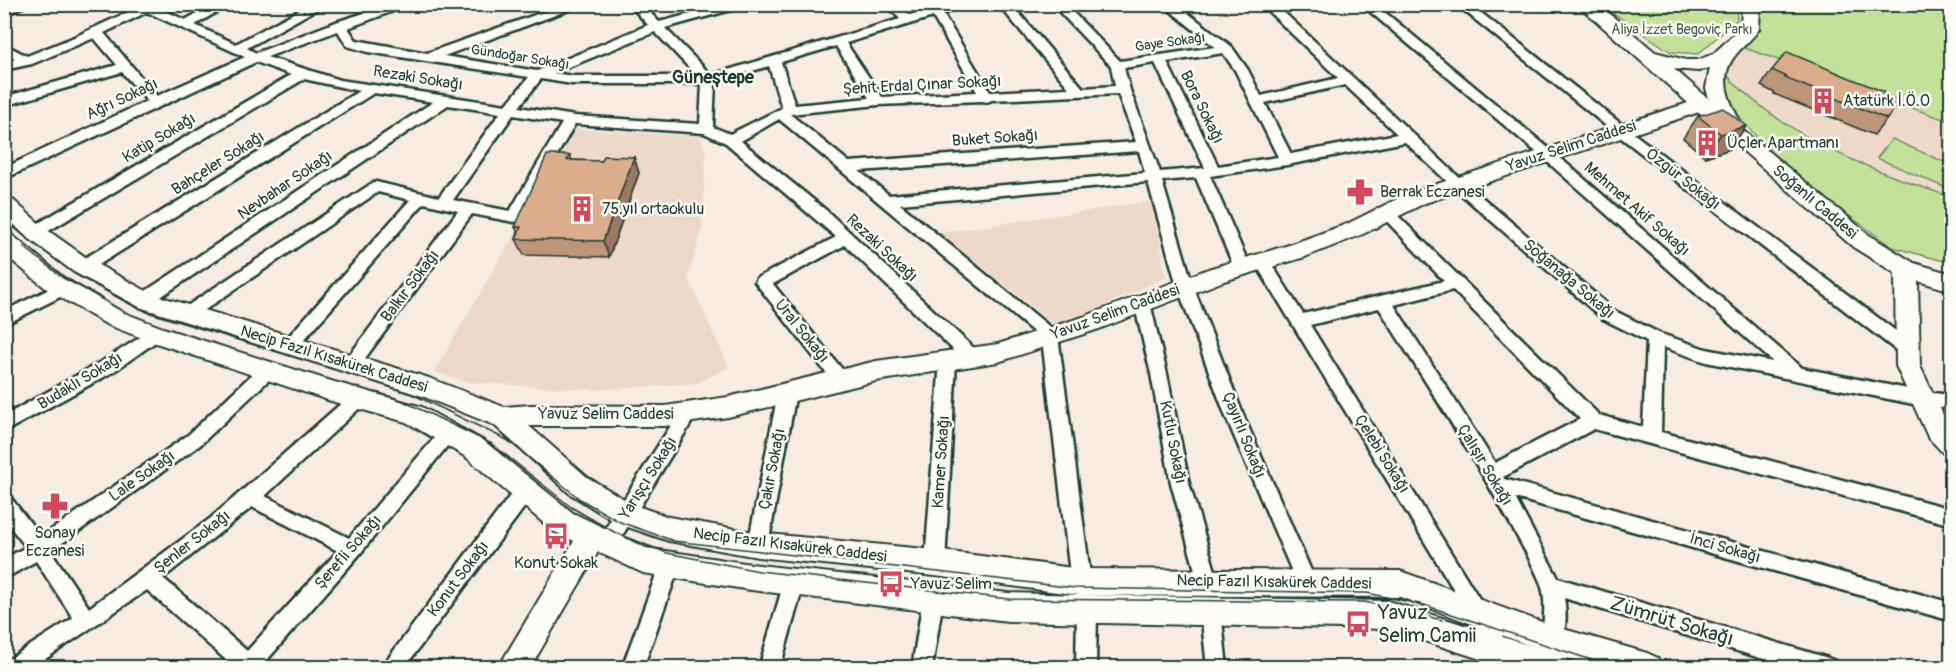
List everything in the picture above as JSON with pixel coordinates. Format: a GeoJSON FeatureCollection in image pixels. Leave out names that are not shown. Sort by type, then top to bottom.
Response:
{"type":"FeatureCollection","features":[{"type":"Feature","properties":{"kind":"main road","name":"Soğanlı Caddesi"},"geometry":{"type":"LineString","coordinates":[[1586,4],[1862,241],[1906,268],[1952,283]]}},
{"type":"Feature","properties":{"kind":"main road"},"geometry":{"type":"LineString","coordinates":[[1742,140],[1716,98],[1714,81],[1725,56],[1750,29],[1751,4]]}},
{"type":"Feature","properties":{"kind":"main road"},"geometry":{"type":"LineString","coordinates":[[1641,49],[1686,68],[1703,65],[1725,56]]}},
{"type":"Feature","properties":{"kind":"main road","name":"Yavuz Selim Caddesi"},"geometry":{"type":"LineString","coordinates":[[503,418],[531,415],[666,416],[728,407],[876,371],[998,353],[1185,286],[1355,229],[1417,198],[1704,104]]}},
{"type":"Feature","properties":{"kind":"main road","name":"Necip Fazıl Kısakürek Caddesi"},"geometry":{"type":"LineString","coordinates":[[4,204],[35,232],[83,267],[144,300],[429,388],[503,418],[578,485],[625,514],[669,529],[758,545],[935,563],[1081,582],[1400,584],[1481,616],[1554,654]]}},
{"type":"Feature","properties":{"kind":"main road","name":"Necip Fazıl Kısakürek Caddesi"},"geometry":{"type":"LineString","coordinates":[[4,242],[64,288],[114,318],[155,334],[358,399],[413,414],[475,449],[563,522],[643,560],[794,582],[1008,607],[1388,615],[1498,658],[1554,654],[1647,668]]}},
{"type":"Feature","properties":{"kind":"main road"},"geometry":{"type":"LineString","coordinates":[[1906,268],[1908,366],[1937,430],[1952,445]]}},
{"type":"Feature","properties":{"kind":"main road"},"geometry":{"type":"LineString","coordinates":[[513,668],[600,539]]}},
{"type":"Feature","properties":{"kind":"street"},"geometry":{"type":"LineString","coordinates":[[4,12],[22,4]]}},
{"type":"Feature","properties":{"kind":"street"},"geometry":{"type":"LineString","coordinates":[[186,25],[225,4]]}},
{"type":"Feature","properties":{"kind":"street"},"geometry":{"type":"LineString","coordinates":[[238,48],[320,4]]}},
{"type":"Feature","properties":{"kind":"street","name":"Ağrı Sokağı"},"geometry":{"type":"LineString","coordinates":[[4,174],[255,57],[340,25],[406,4]]}},
{"type":"Feature","properties":{"kind":"street"},"geometry":{"type":"LineString","coordinates":[[428,57],[579,4]]}},
{"type":"Feature","properties":{"kind":"street"},"geometry":{"type":"LineString","coordinates":[[635,4],[708,80],[706,129]]}},
{"type":"Feature","properties":{"kind":"street"},"geometry":{"type":"LineString","coordinates":[[443,203],[509,110],[538,75],[655,27],[747,4]]}},
{"type":"Feature","properties":{"kind":"street"},"geometry":{"type":"LineString","coordinates":[[892,4],[907,19]]}},
{"type":"Feature","properties":{"kind":"street","name":"Gündoğar Sokağı"},"geometry":{"type":"LineString","coordinates":[[340,25],[351,43],[368,48],[538,75],[572,80],[708,80],[962,4]]}},
{"type":"Feature","properties":{"kind":"street"},"geometry":{"type":"LineString","coordinates":[[1004,4],[1080,93]]}},
{"type":"Feature","properties":{"kind":"street"},"geometry":{"type":"LineString","coordinates":[[1058,4],[1117,65]]}},
{"type":"Feature","properties":{"kind":"street"},"geometry":{"type":"LineString","coordinates":[[1168,4],[1226,49],[1241,70],[1287,160]]}},
{"type":"Feature","properties":{"kind":"street","name":"Soğanağa Sokağı"},"geometry":{"type":"LineString","coordinates":[[1267,4],[1458,184],[1609,315],[1654,338],[1706,355],[1923,399],[1952,402]]}},
{"type":"Feature","properties":{"kind":"street","name":"Mehmet Akif Sokağı"},"geometry":{"type":"LineString","coordinates":[[1367,4],[1547,154],[1799,374]]}},
{"type":"Feature","properties":{"kind":"street","name":"Özgür Sokağı"},"geometry":{"type":"LineString","coordinates":[[1462,4],[1620,130],[1907,349]]}},
{"type":"Feature","properties":{"kind":"street"},"geometry":{"type":"LineString","coordinates":[[4,66],[27,61],[96,32],[143,6]]}},
{"type":"Feature","properties":{"kind":"street","name":"Rezaki Sokağı"},"geometry":{"type":"LineString","coordinates":[[143,6],[255,57],[302,74],[340,84],[571,119],[706,129],[731,140],[846,238],[972,357]]}},
{"type":"Feature","properties":{"kind":"street"},"geometry":{"type":"LineString","coordinates":[[936,12],[987,98]]}},
{"type":"Feature","properties":{"kind":"street"},"geometry":{"type":"LineString","coordinates":[[96,32],[155,102]]}},
{"type":"Feature","properties":{"kind":"street"},"geometry":{"type":"LineString","coordinates":[[840,42],[878,101]]}},
{"type":"Feature","properties":{"kind":"street"},"geometry":{"type":"LineString","coordinates":[[4,48],[27,61]]}},
{"type":"Feature","properties":{"kind":"street","name":"Gaye Sokağı"},"geometry":{"type":"LineString","coordinates":[[1117,65],[1226,49]]}},
{"type":"Feature","properties":{"kind":"street","name":"Bora Sokağı"},"geometry":{"type":"LineString","coordinates":[[1159,59],[1207,172],[1252,264]]}},
{"type":"Feature","properties":{"kind":"street"},"geometry":{"type":"LineString","coordinates":[[774,61],[785,112],[847,167],[1050,336],[1081,582]]}},
{"type":"Feature","properties":{"kind":"street","name":"Çayırlı Sokağı"},"geometry":{"type":"LineString","coordinates":[[1117,65],[1123,90],[1145,146],[1185,286],[1235,417],[1306,582]]}},
{"type":"Feature","properties":{"kind":"street"},"geometry":{"type":"LineString","coordinates":[[4,102],[124,67]]}},
{"type":"Feature","properties":{"kind":"street","name":"Katip Sokağı"},"geometry":{"type":"LineString","coordinates":[[35,232],[302,74]]}},
{"type":"Feature","properties":{"kind":"street"},"geometry":{"type":"LineString","coordinates":[[1256,101],[1347,80]]}},
{"type":"Feature","properties":{"kind":"street","name":"Bahçeler Sokağı"},"geometry":{"type":"LineString","coordinates":[[83,267],[372,89]]}},
{"type":"Feature","properties":{"kind":"street","name":"Şehit Erdal Çınar Sokağı"},"geometry":{"type":"LineString","coordinates":[[731,140],[785,112],[878,101],[987,98],[1123,90]]}},
{"type":"Feature","properties":{"kind":"street","name":"Nevbahar Sokağı"},"geometry":{"type":"LineString","coordinates":[[144,300],[446,100]]}},
{"type":"Feature","properties":{"kind":"street"},"geometry":{"type":"LineString","coordinates":[[187,314],[376,187],[514,217],[571,119]]}},
{"type":"Feature","properties":{"kind":"street"},"geometry":{"type":"LineString","coordinates":[[887,200],[1207,172],[1287,160],[1407,137]]}},
{"type":"Feature","properties":{"kind":"street","name":"Buket Sokağı"},"geometry":{"type":"LineString","coordinates":[[847,167],[1145,146]]}},
{"type":"Feature","properties":{"kind":"street"},"geometry":{"type":"LineString","coordinates":[[289,345],[421,197]]}},
{"type":"Feature","properties":{"kind":"street","name":"Balkır Sokağı"},"geometry":{"type":"LineString","coordinates":[[351,364],[468,208]]}},
{"type":"Feature","properties":{"kind":"street"},"geometry":{"type":"LineString","coordinates":[[1386,213],[1593,421],[1952,517]]}},
{"type":"Feature","properties":{"kind":"street","name":"Ural Sokağı"},"geometry":{"type":"LineString","coordinates":[[842,379],[763,282],[846,238]]}},
{"type":"Feature","properties":{"kind":"street","name":"Çelebi Sokağı"},"geometry":{"type":"LineString","coordinates":[[1252,264],[1300,321],[1481,616],[1498,658]]}},
{"type":"Feature","properties":{"kind":"street"},"geometry":{"type":"LineString","coordinates":[[1300,321],[1455,284]]}},
{"type":"Feature","properties":{"kind":"street"},"geometry":{"type":"LineString","coordinates":[[4,319],[64,288]]}},
{"type":"Feature","properties":{"kind":"street","name":"Çalışır Sokağı"},"geometry":{"type":"LineString","coordinates":[[1384,302],[1495,479],[1551,585],[1556,608],[1554,654]]}},
{"type":"Feature","properties":{"kind":"street","name":"Kutlu Sokağı"},"geometry":{"type":"LineString","coordinates":[[1142,303],[1159,374],[1180,483],[1208,581]]}},
{"type":"Feature","properties":{"kind":"street","name":"Budaklı Sokağı"},"geometry":{"type":"LineString","coordinates":[[4,425],[107,367],[155,334]]}},
{"type":"Feature","properties":{"kind":"street"},"geometry":{"type":"LineString","coordinates":[[1652,437],[1654,338]]}},
{"type":"Feature","properties":{"kind":"street","name":"Kamer Sokağı"},"geometry":{"type":"LineString","coordinates":[[935,563],[948,360]]}},
{"type":"Feature","properties":{"kind":"street","name":"Lale Sokağı"},"geometry":{"type":"LineString","coordinates":[[4,570],[39,549],[194,440],[268,369]]}},
{"type":"Feature","properties":{"kind":"street","name":"Çakır Sokağı"},"geometry":{"type":"LineString","coordinates":[[758,545],[787,393]]}},
{"type":"Feature","properties":{"kind":"street","name":"Şenler Sokağı"},"geometry":{"type":"LineString","coordinates":[[13,668],[86,621],[198,541],[358,399]]}},
{"type":"Feature","properties":{"kind":"street","name":"Yarışçı Sokağı"},"geometry":{"type":"LineString","coordinates":[[600,539],[625,514],[688,413]]}},
{"type":"Feature","properties":{"kind":"street"},"geometry":{"type":"LineString","coordinates":[[1495,479],[1593,421]]}},
{"type":"Feature","properties":{"kind":"street","name":"Şerefli Sokağı"},"geometry":{"type":"LineString","coordinates":[[247,666],[352,549],[448,434]]}},
{"type":"Feature","properties":{"kind":"street","name":"İnci Sokağı"},"geometry":{"type":"LineString","coordinates":[[1495,479],[1952,612]]}},
{"type":"Feature","properties":{"kind":"street","name":"Konut Sokağı"},"geometry":{"type":"LineString","coordinates":[[391,668],[525,490]]}},
{"type":"Feature","properties":{"kind":"street"},"geometry":{"type":"LineString","coordinates":[[249,497],[352,549]]}},
{"type":"Feature","properties":{"kind":"street"},"geometry":{"type":"LineString","coordinates":[[4,504],[39,549],[86,621]]}},
{"type":"Feature","properties":{"kind":"street"},"geometry":{"type":"LineString","coordinates":[[632,668],[670,564]]}},
{"type":"Feature","properties":{"kind":"street"},"geometry":{"type":"LineString","coordinates":[[147,577],[247,666]]}},
{"type":"Feature","properties":{"kind":"street"},"geometry":{"type":"LineString","coordinates":[[769,668],[794,582]]}},
{"type":"Feature","properties":{"kind":"street","name":"Zümrüt Sokağı"},"geometry":{"type":"LineString","coordinates":[[1551,585],[1828,668]]}},
{"type":"Feature","properties":{"kind":"street"},"geometry":{"type":"LineString","coordinates":[[922,668],[933,599]]}},
{"type":"Feature","properties":{"kind":"street"},"geometry":{"type":"LineString","coordinates":[[1086,668],[1087,610]]}},
{"type":"Feature","properties":{"kind":"street"},"geometry":{"type":"LineString","coordinates":[[1211,611],[1217,668]]}},
{"type":"Feature","properties":{"kind":"shaded area"},"geometry":{"type":"Polygon","coordinates":[[[1742,47],[1951,122],[1951,197],[1903,181],[1805,136],[1742,92],[1723,71],[1742,47]]]}},
{"type":"Feature","properties":{"kind":"shaded area"},"geometry":{"type":"Polygon","coordinates":[[[576,129],[700,136],[706,152],[702,229],[688,278],[729,367],[698,383],[594,390],[466,382],[434,372],[576,129]]]}},
{"type":"Feature","properties":{"kind":"shaded area"},"geometry":{"type":"Polygon","coordinates":[[[1153,201],[1166,277],[1058,327],[939,233],[1153,201]]]}},
{"type":"Feature","properties":{"kind":"green space","name":"Aliya İzzet Begoviç Parkı"},"geometry":{"type":"Polygon","coordinates":[[[1601,5],[1736,5],[1737,20],[1698,54],[1671,52],[1601,5]]]}},
{"type":"Feature","properties":{"kind":"green space"},"geometry":{"type":"Polygon","coordinates":[[[1759,5],[1951,5],[1951,122],[1742,47],[1759,5]]]}},
{"type":"Feature","properties":{"kind":"green space"},"geometry":{"type":"Polygon","coordinates":[[[1723,71],[1746,94],[1799,132],[1859,163],[1951,197],[1951,263],[1892,247],[1788,171],[1732,110],[1722,94],[1723,71]]]}},
{"type":"Feature","properties":{"kind":"green space"},"geometry":{"type":"Polygon","coordinates":[[[1892,139],[1951,165],[1951,181],[1946,188],[1877,158],[1892,139]]]}},
{"type":"Feature","properties":{"kind":"building"},"geometry":{"type":"Polygon","coordinates":[[[1787,52],[1884,92],[1883,94],[1900,101],[1887,119],[1785,78],[1787,77],[1772,70],[1787,52]]]}},
{"type":"Feature","properties":{"kind":"building"},"geometry":{"type":"Polygon","coordinates":[[[1723,108],[1746,126],[1721,134],[1698,116],[1723,108]]]}},
{"type":"Feature","properties":{"kind":"building","name":"75.yıl ortaokulu"},"geometry":{"type":"Polygon","coordinates":[[[547,155],[570,155],[567,160],[602,161],[604,156],[634,157],[603,241],[516,239],[521,227],[515,227],[547,155]]]}},
{"type":"Feature","properties":{"kind":"tram line"},"geometry":{"type":"LineString","coordinates":[[4,215],[23,235],[72,272],[147,312],[410,393],[507,440],[580,499],[620,522],[674,541],[1075,588],[1367,593],[1424,605],[1616,668]]}},
{"type":"Feature","properties":{"kind":"tram line"},"geometry":{"type":"LineString","coordinates":[[24,247],[63,278],[104,299]]}},
{"type":"Feature","properties":{"kind":"tram line"},"geometry":{"type":"LineString","coordinates":[[376,392],[401,400],[492,444],[571,507],[614,532],[667,553],[759,571],[1009,599],[1365,602],[1442,620]]}},
{"type":"Feature","properties":{"kind":"place","name":"Atatürk İ.Ö.O"},"geometry":{"type":"Point","coordinates":[1823,101]}},
{"type":"Feature","properties":{"kind":"place","name":"Üçler Apartmanı"},"geometry":{"type":"Point","coordinates":[1707,143]}},
{"type":"Feature","properties":{"kind":"place","name":"Berrak Eczanesi"},"geometry":{"type":"Point","coordinates":[1360,192]}},
{"type":"Feature","properties":{"kind":"place","name":"75.yıl ortaokulu"},"geometry":{"type":"Point","coordinates":[582,209]}},
{"type":"Feature","properties":{"kind":"place","name":"Sonay Eczanesi"},"geometry":{"type":"Point","coordinates":[55,506]}},
{"type":"Feature","properties":{"kind":"place","name":"Konut Sokak"},"geometry":{"type":"Point","coordinates":[556,536]}},
{"type":"Feature","properties":{"kind":"place","name":"Yavuz Selim"},"geometry":{"type":"Point","coordinates":[891,584]}},
{"type":"Feature","properties":{"kind":"place","name":"Yavuz Selim Camii"},"geometry":{"type":"Point","coordinates":[1358,624]}},
{"type":"Feature","properties":{"kind":"district","name":"Güneştepe"},"geometry":{"type":"Point","coordinates":[713,77]}}]}
